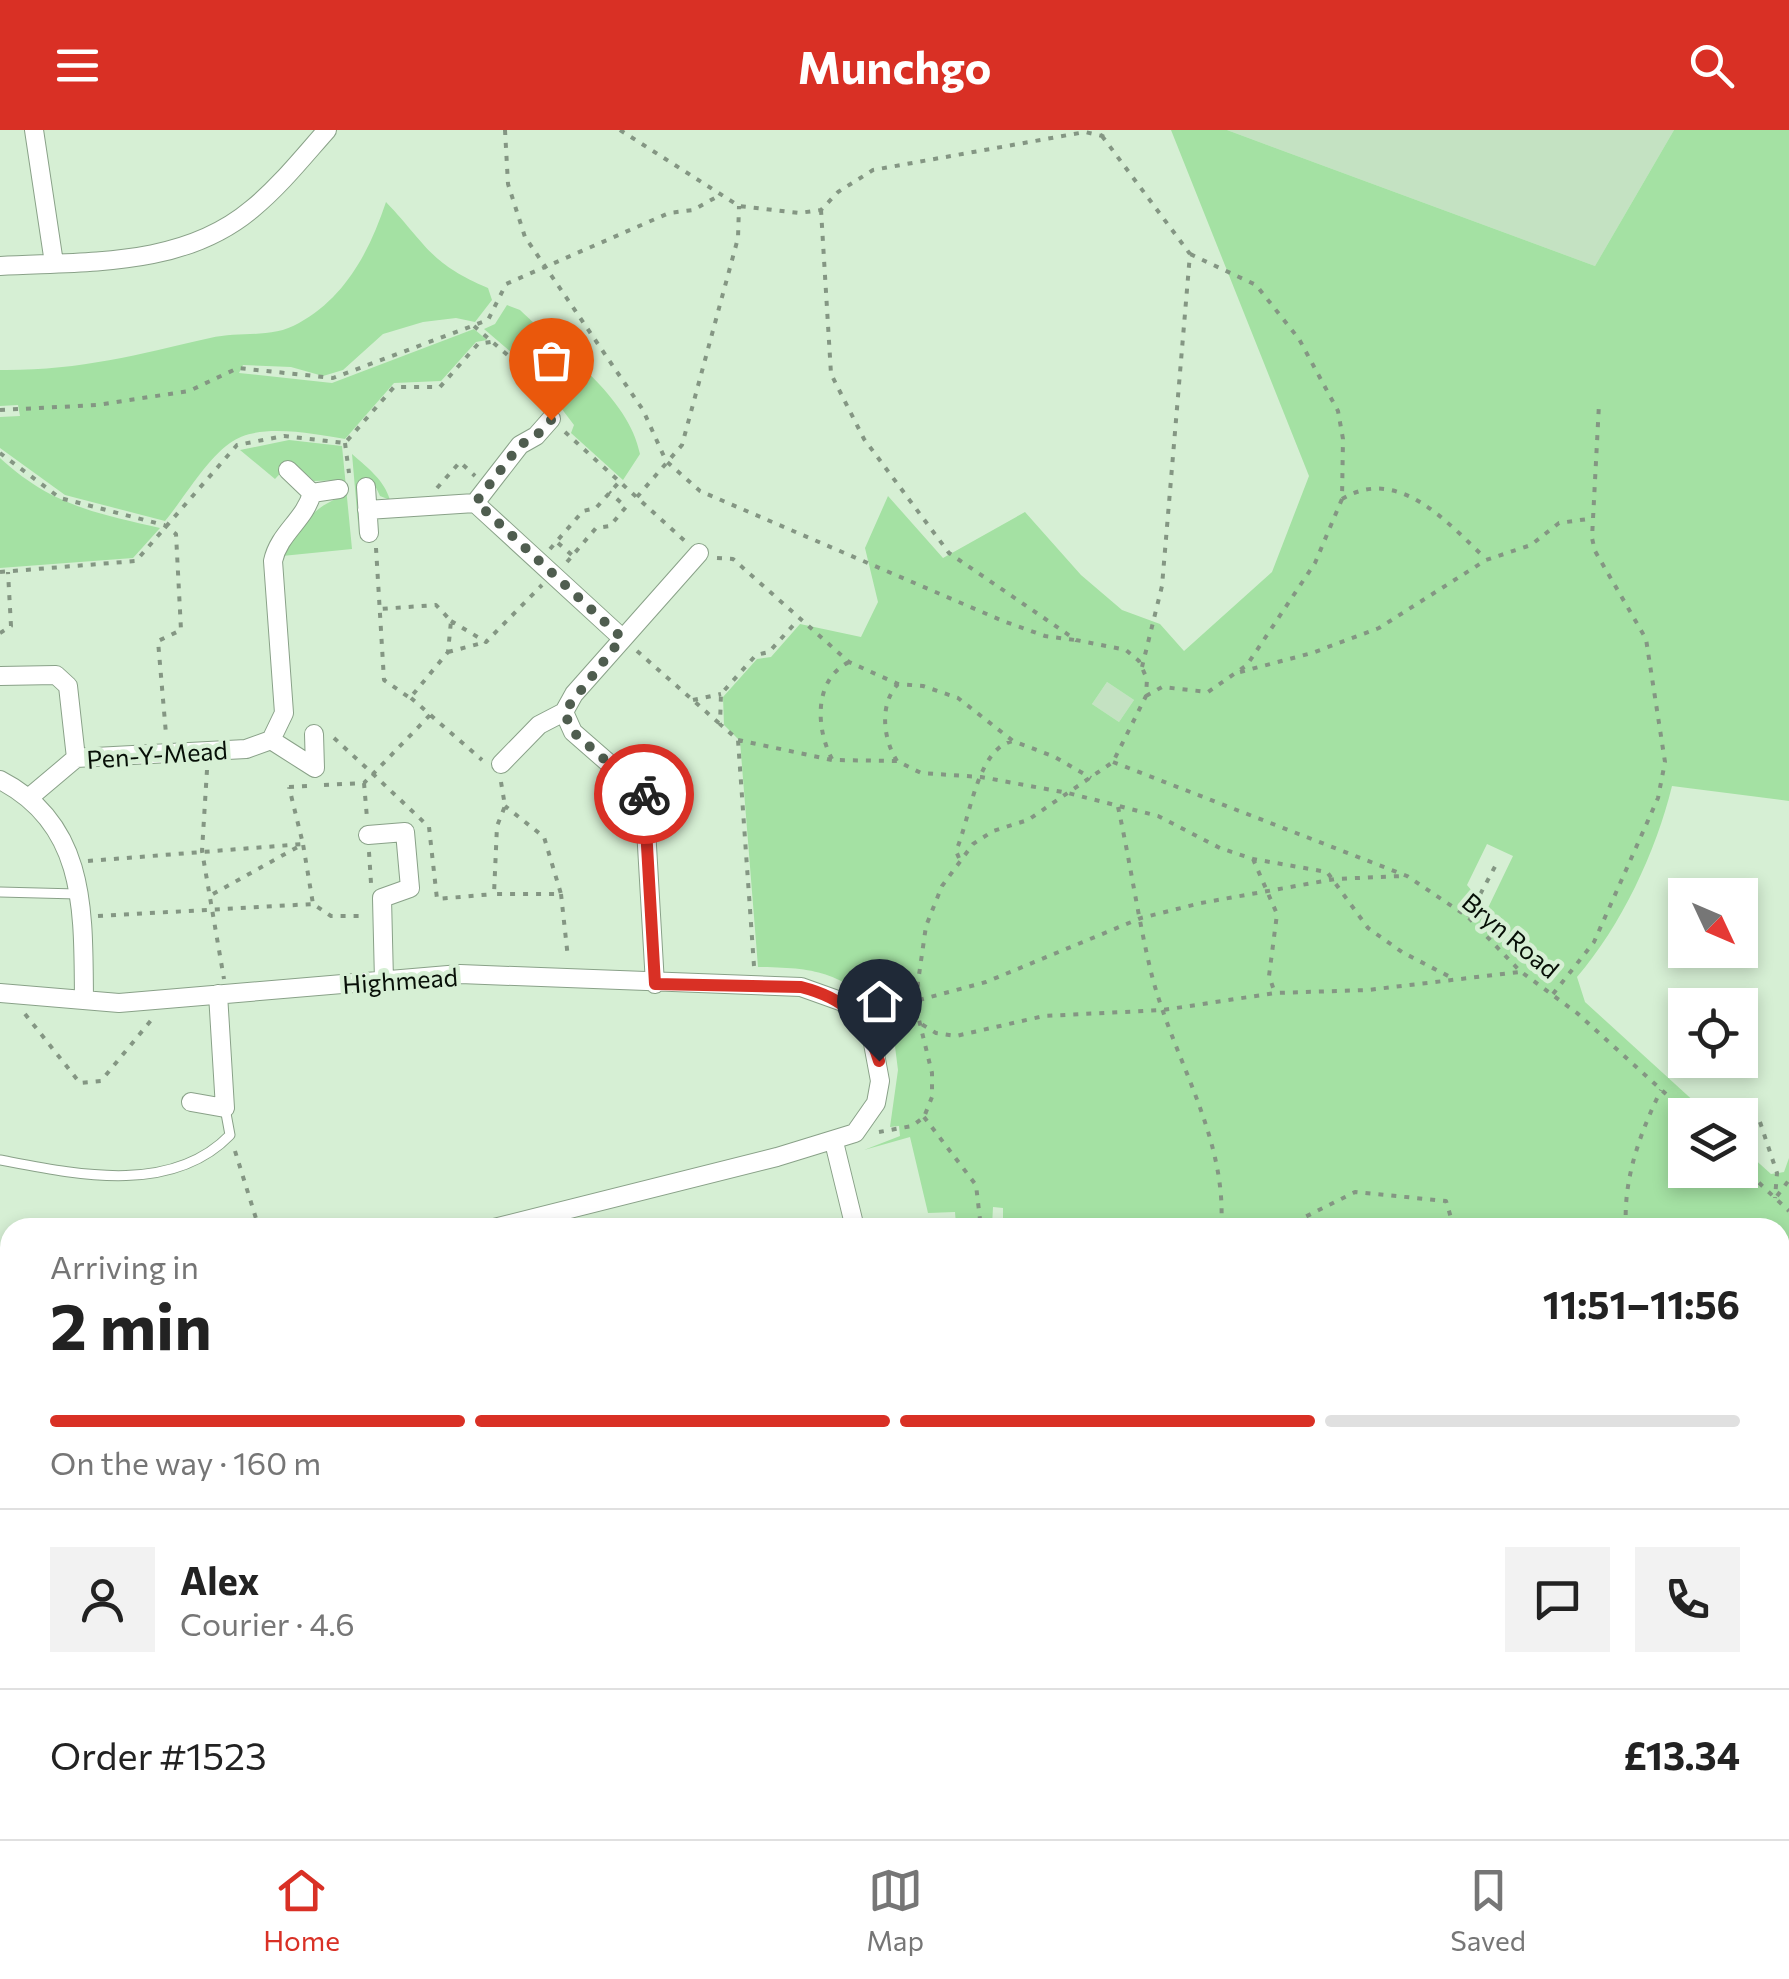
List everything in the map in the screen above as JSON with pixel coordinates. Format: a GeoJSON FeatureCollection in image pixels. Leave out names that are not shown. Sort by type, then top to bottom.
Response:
{"type":"FeatureCollection","features":[{"type":"Feature","properties":{"kind":"street"},"geometry":{"type":"LineString","coordinates":[[34,130],[54,263]]}},
{"type":"Feature","properties":{"kind":"street"},"geometry":{"type":"LineString","coordinates":[[0,266],[154,255],[204,240],[252,210],[326,130]]}},
{"type":"Feature","properties":{"kind":"street"},"geometry":{"type":"LineString","coordinates":[[476,502],[520,445],[536,436],[544,413]]}},
{"type":"Feature","properties":{"kind":"street"},"geometry":{"type":"LineString","coordinates":[[288,470],[312,493]]}},
{"type":"Feature","properties":{"kind":"street"},"geometry":{"type":"LineString","coordinates":[[312,493],[352,488],[367,510],[369,538]]}},
{"type":"Feature","properties":{"kind":"street"},"geometry":{"type":"LineString","coordinates":[[312,493],[308,506],[277,542],[273,561],[284,713],[271,740],[315,768],[314,734]]}},
{"type":"Feature","properties":{"kind":"street"},"geometry":{"type":"LineString","coordinates":[[367,510],[476,502],[557,571],[622,638]]}},
{"type":"Feature","properties":{"kind":"street"},"geometry":{"type":"LineString","coordinates":[[494,759],[539,725],[564,712],[622,638],[700,552]]}},
{"type":"Feature","properties":{"kind":"street"},"geometry":{"type":"LineString","coordinates":[[0,676],[56,675],[68,686],[76,758]]}},
{"type":"Feature","properties":{"kind":"street"},"geometry":{"type":"LineString","coordinates":[[564,712],[573,732],[644,794],[655,984]]}},
{"type":"Feature","properties":{"kind":"street","name":"Pen-Y-Mead"},"geometry":{"type":"LineString","coordinates":[[31,796],[76,758],[246,748],[271,740]]}},
{"type":"Feature","properties":{"kind":"street"},"geometry":{"type":"LineString","coordinates":[[0,780],[31,796],[51,819],[74,862],[81,917],[84,1000]]}},
{"type":"Feature","properties":{"kind":"street"},"geometry":{"type":"LineString","coordinates":[[368,835],[405,832],[410,888],[382,898],[384,981]]}},
{"type":"Feature","properties":{"kind":"street","name":"Highmead"},"geometry":{"type":"LineString","coordinates":[[6,993],[119,1003],[460,974],[801,987],[843,1002],[872,1038],[880,1081],[876,1103],[864,1122]]}},
{"type":"Feature","properties":{"kind":"street"},"geometry":{"type":"LineString","coordinates":[[191,1102],[225,1108],[222,994]]}},
{"type":"Feature","properties":{"kind":"street"},"geometry":{"type":"LineString","coordinates":[[534,1218],[834,1142],[854,1133],[864,1122]]}},
{"type":"Feature","properties":{"kind":"street"},"geometry":{"type":"LineString","coordinates":[[834,1142],[853,1218]]}},
{"type":"Feature","properties":{"kind":"lane"},"geometry":{"type":"LineString","coordinates":[[0,892],[78,894]]}},
{"type":"Feature","properties":{"kind":"lane"},"geometry":{"type":"LineString","coordinates":[[0,1160],[122,1178],[184,1165],[215,1151],[230,1133],[225,1108]]}},
{"type":"Feature","properties":{"kind":"path"},"geometry":{"type":"LineString","coordinates":[[505,130],[508,184],[526,237],[541,265],[643,410],[666,462],[700,491],[1002,620],[1046,636],[1126,650],[1142,666]]}},
{"type":"Feature","properties":{"kind":"path"},"geometry":{"type":"LineString","coordinates":[[620,130],[739,206],[799,213],[822,210],[838,192],[873,170],[1085,132],[1104,133],[1190,254],[1256,285],[1299,339],[1338,410],[1342,499],[1314,562],[1247,665],[1208,692],[1162,687],[1146,696],[1113,762],[1028,820],[992,832],[959,858],[926,926],[918,982],[919,1020],[932,1074],[932,1097],[924,1117],[899,1132],[882,1134],[864,1122]]}},
{"type":"Feature","properties":{"kind":"path"},"geometry":{"type":"LineString","coordinates":[[0,410],[97,406],[189,390],[238,368],[333,378],[488,320],[506,284],[541,265],[669,213],[693,210],[722,194]]}},
{"type":"Feature","properties":{"kind":"path"},"geometry":{"type":"LineString","coordinates":[[637,497],[682,445],[738,238],[739,206]]}},
{"type":"Feature","properties":{"kind":"path"},"geometry":{"type":"LineString","coordinates":[[822,210],[831,374],[864,439],[949,553],[1076,640]]}},
{"type":"Feature","properties":{"kind":"path"},"geometry":{"type":"LineString","coordinates":[[1146,696],[1142,666],[1162,586],[1190,254]]}},
{"type":"Feature","properties":{"kind":"path"},"geometry":{"type":"LineString","coordinates":[[474,326],[550,392],[544,413]]}},
{"type":"Feature","properties":{"kind":"path"},"geometry":{"type":"LineString","coordinates":[[345,443],[394,387],[440,387],[478,344],[493,342]]}},
{"type":"Feature","properties":{"kind":"path"},"geometry":{"type":"LineString","coordinates":[[1554,994],[1594,942],[1658,798],[1666,762],[1646,640],[1595,551],[1590,518],[1599,404]]}},
{"type":"Feature","properties":{"kind":"path"},"geometry":{"type":"LineString","coordinates":[[566,433],[700,552],[732,559],[848,662],[898,684],[922,686],[958,698],[1013,741],[1055,757],[1090,778]]}},
{"type":"Feature","properties":{"kind":"path"},"geometry":{"type":"LineString","coordinates":[[0,572],[136,561],[237,445],[284,436],[345,443]]}},
{"type":"Feature","properties":{"kind":"path"},"geometry":{"type":"LineString","coordinates":[[345,443],[352,488]]}},
{"type":"Feature","properties":{"kind":"path"},"geometry":{"type":"LineString","coordinates":[[0,453],[60,498],[176,534],[181,630],[158,641],[168,753]]}},
{"type":"Feature","properties":{"kind":"path"},"geometry":{"type":"LineString","coordinates":[[429,498],[460,462],[478,478]]}},
{"type":"Feature","properties":{"kind":"path"},"geometry":{"type":"LineString","coordinates":[[546,554],[583,511],[596,508],[620,481]]}},
{"type":"Feature","properties":{"kind":"path"},"geometry":{"type":"LineString","coordinates":[[1342,499],[1358,489],[1393,489],[1420,501],[1486,560]]}},
{"type":"Feature","properties":{"kind":"path"},"geometry":{"type":"LineString","coordinates":[[448,652],[486,642],[596,528],[610,526],[626,507],[610,492]]}},
{"type":"Feature","properties":{"kind":"path"},"geometry":{"type":"LineString","coordinates":[[1235,673],[1312,654],[1379,628],[1486,560],[1531,544],[1559,523],[1590,518]]}},
{"type":"Feature","properties":{"kind":"path"},"geometry":{"type":"LineString","coordinates":[[369,538],[376,548],[384,680],[430,714],[502,781],[505,806],[496,826],[494,894]]}},
{"type":"Feature","properties":{"kind":"path"},"geometry":{"type":"LineString","coordinates":[[557,542],[572,556]]}},
{"type":"Feature","properties":{"kind":"path"},"geometry":{"type":"LineString","coordinates":[[0,633],[10,626],[8,572]]}},
{"type":"Feature","properties":{"kind":"path"},"geometry":{"type":"LineString","coordinates":[[380,609],[436,605],[451,621],[486,642]]}},
{"type":"Feature","properties":{"kind":"path"},"geometry":{"type":"LineString","coordinates":[[692,700],[720,694],[756,655],[769,652],[798,620]]}},
{"type":"Feature","properties":{"kind":"path"},"geometry":{"type":"LineString","coordinates":[[410,698],[448,652],[451,621]]}},
{"type":"Feature","properties":{"kind":"path"},"geometry":{"type":"LineString","coordinates":[[622,638],[738,740],[832,760],[897,761],[920,773],[981,777],[1068,793],[1158,816],[1220,848],[1327,872],[1368,928],[1402,952],[1454,978]]}},
{"type":"Feature","properties":{"kind":"path"},"geometry":{"type":"LineString","coordinates":[[832,760],[820,737],[820,714],[832,674],[848,662]]}},
{"type":"Feature","properties":{"kind":"path"},"geometry":{"type":"LineString","coordinates":[[897,761],[885,733],[888,695],[898,684]]}},
{"type":"Feature","properties":{"kind":"path"},"geometry":{"type":"LineString","coordinates":[[720,694],[720,724]]}},
{"type":"Feature","properties":{"kind":"path"},"geometry":{"type":"LineString","coordinates":[[313,904],[289,787],[364,783],[430,714]]}},
{"type":"Feature","properties":{"kind":"path"},"geometry":{"type":"LineString","coordinates":[[314,734],[330,735],[429,827],[437,899],[560,894]]}},
{"type":"Feature","properties":{"kind":"path"},"geometry":{"type":"LineString","coordinates":[[738,740],[755,973]]}},
{"type":"Feature","properties":{"kind":"path"},"geometry":{"type":"LineString","coordinates":[[959,858],[956,850],[988,756],[1000,744],[1013,741]]}},
{"type":"Feature","properties":{"kind":"path"},"geometry":{"type":"LineString","coordinates":[[209,751],[202,851],[214,908],[222,994]]}},
{"type":"Feature","properties":{"kind":"path"},"geometry":{"type":"LineString","coordinates":[[480,761],[494,759]]}},
{"type":"Feature","properties":{"kind":"path","name":"Bryn Road"},"geometry":{"type":"LineString","coordinates":[[1113,762],[1407,876],[1468,918],[1520,971],[1554,994],[1671,1098]]}},
{"type":"Feature","properties":{"kind":"path"},"geometry":{"type":"LineString","coordinates":[[364,783],[372,900]]}},
{"type":"Feature","properties":{"kind":"path"},"geometry":{"type":"LineString","coordinates":[[505,806],[544,837],[560,894],[571,981]]}},
{"type":"Feature","properties":{"kind":"path"},"geometry":{"type":"LineString","coordinates":[[1118,806],[1163,1010],[1216,1152],[1224,1192],[1222,1218]]}},
{"type":"Feature","properties":{"kind":"path"},"geometry":{"type":"LineString","coordinates":[[74,862],[303,844]]}},
{"type":"Feature","properties":{"kind":"path"},"geometry":{"type":"LineString","coordinates":[[212,894],[303,844]]}},
{"type":"Feature","properties":{"kind":"path"},"geometry":{"type":"LineString","coordinates":[[1253,858],[1277,914],[1269,976],[1274,992]]}},
{"type":"Feature","properties":{"kind":"path"},"geometry":{"type":"LineString","coordinates":[[1468,918],[1498,861]]}},
{"type":"Feature","properties":{"kind":"path"},"geometry":{"type":"LineString","coordinates":[[918,1000],[986,982],[1141,918],[1335,879],[1407,876]]}},
{"type":"Feature","properties":{"kind":"path"},"geometry":{"type":"LineString","coordinates":[[81,917],[313,904],[331,916],[372,916]]}},
{"type":"Feature","properties":{"kind":"path"},"geometry":{"type":"LineString","coordinates":[[900,1011],[936,1033],[956,1036],[1044,1016],[1163,1010],[1274,992],[1368,990],[1520,971]]}},
{"type":"Feature","properties":{"kind":"path"},"geometry":{"type":"LineString","coordinates":[[884,1032],[895,1025],[890,1018],[900,1011],[918,982]]}},
{"type":"Feature","properties":{"kind":"path"},"geometry":{"type":"LineString","coordinates":[[6,993],[80,1083],[101,1080],[142,1028],[175,998]]}},
{"type":"Feature","properties":{"kind":"path"},"geometry":{"type":"LineString","coordinates":[[1625,1218],[1624,1198],[1644,1126],[1662,1090]]}},
{"type":"Feature","properties":{"kind":"path"},"geometry":{"type":"LineString","coordinates":[[924,1117],[976,1185],[980,1218]]}},
{"type":"Feature","properties":{"kind":"path"},"geometry":{"type":"LineString","coordinates":[[1760,1122],[1777,1174],[1775,1198]]}},
{"type":"Feature","properties":{"kind":"path"},"geometry":{"type":"LineString","coordinates":[[230,1133],[255,1218]]}},
{"type":"Feature","properties":{"kind":"path"},"geometry":{"type":"LineString","coordinates":[[1775,1198],[1789,1180]]}},
{"type":"Feature","properties":{"kind":"path"},"geometry":{"type":"LineString","coordinates":[[1758,1182],[1789,1211]]}},
{"type":"Feature","properties":{"kind":"path"},"geometry":{"type":"LineString","coordinates":[[1303,1218],[1355,1192],[1446,1201],[1451,1218]]}},
{"type":"Feature","properties":{"kind":"shaded area"},"geometry":{"type":"Polygon","coordinates":[[[1227,130],[1674,130],[1595,266],[1227,130]]]}},
{"type":"Feature","properties":{"kind":"shaded area"},"geometry":{"type":"Polygon","coordinates":[[[1107,682],[1134,700],[1119,722],[1092,704],[1107,682]]]}},
{"type":"Feature","properties":{"kind":"green space"},"geometry":{"type":"Polygon","coordinates":[[[1171,130],[1227,130],[1595,266],[1674,130],[1789,130],[1789,801],[1672,786],[1657,837],[1635,887],[1608,935],[1577,977],[1585,1002],[1690,1098],[1668,1098],[1668,1188],[1758,1188],[1758,1162],[1771,1174],[1784,1172],[1789,1158],[1789,1218],[1003,1218],[1003,1208],[993,1207],[992,1218],[955,1218],[955,1212],[928,1213],[910,1137],[864,1150],[900,1136],[899,1126],[890,1127],[898,1070],[893,1031],[900,1026],[892,1013],[885,1016],[855,990],[828,975],[758,967],[740,741],[724,725],[723,697],[757,659],[771,657],[800,624],[861,637],[878,602],[865,548],[888,496],[943,558],[1025,512],[1081,575],[1122,610],[1160,624],[1184,651],[1272,572],[1309,476],[1171,130]],[[1107,682],[1092,704],[1119,722],[1134,700],[1107,682]],[[1487,844],[1467,885],[1472,891],[1468,899],[1487,910],[1513,856],[1487,844]]]}},
{"type":"Feature","properties":{"kind":"green space"},"geometry":{"type":"Polygon","coordinates":[[[386,202],[441,261],[488,288],[492,300],[475,322],[456,318],[423,322],[383,334],[343,370],[323,376],[291,367],[243,365],[239,373],[332,383],[474,329],[487,340],[476,342],[441,381],[394,383],[345,439],[271,431],[230,443],[212,459],[165,521],[65,495],[0,448],[0,417],[20,416],[18,405],[0,406],[0,370],[81,365],[210,338],[289,328],[316,312],[343,286],[364,255],[386,202]]]}},
{"type":"Feature","properties":{"kind":"green space"},"geometry":{"type":"Polygon","coordinates":[[[507,305],[520,310],[573,358],[622,413],[640,454],[623,480],[571,433],[574,425],[552,396],[554,389],[484,329],[495,324],[507,305]]]}},
{"type":"Feature","properties":{"kind":"green space"},"geometry":{"type":"Polygon","coordinates":[[[289,440],[342,446],[352,549],[282,556],[307,519],[324,505],[343,497],[342,480],[314,481],[292,461],[275,479],[240,450],[289,440]]]}},
{"type":"Feature","properties":{"kind":"green space"},"geometry":{"type":"Polygon","coordinates":[[[352,454],[380,481],[390,500],[380,496],[373,481],[357,482],[359,534],[352,454]]]}},
{"type":"Feature","properties":{"kind":"green space"},"geometry":{"type":"Polygon","coordinates":[[[0,458],[56,497],[94,512],[160,528],[133,558],[0,568],[0,458]]]}},
{"type":"Feature","properties":{"kind":"way so far"},"geometry":{"type":"LineString","coordinates":[[551,420],[536,436],[520,445],[476,502],[622,638],[574,694],[564,712],[573,732],[644,794]]}},
{"type":"Feature","properties":{"kind":"route"},"geometry":{"type":"LineString","coordinates":[[644,794],[655,984],[801,987],[821,992],[843,1002],[860,1018],[879,1061]]}}]}
